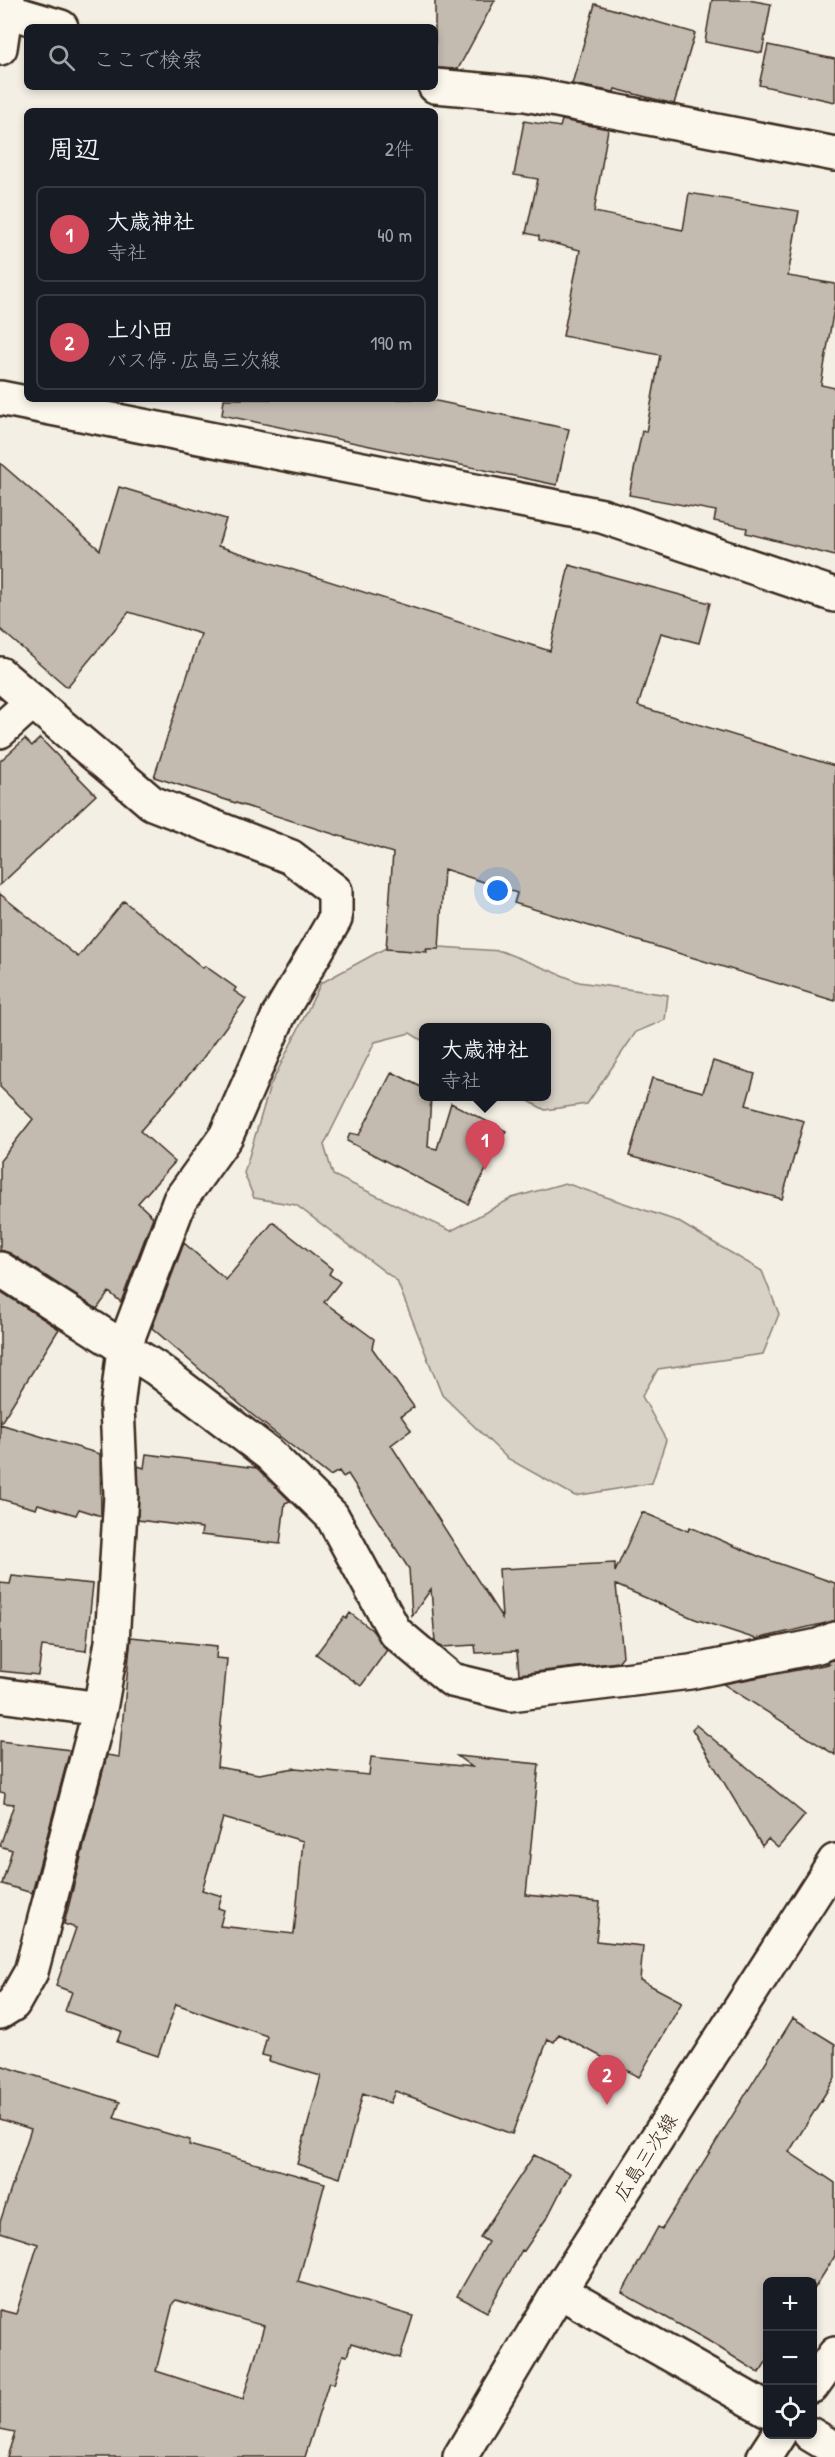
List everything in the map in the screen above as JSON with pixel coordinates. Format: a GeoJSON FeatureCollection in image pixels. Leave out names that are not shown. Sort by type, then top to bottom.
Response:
{"type":"FeatureCollection","features":[{"type":"Feature","properties":{"kind":"street"},"geometry":{"type":"LineString","coordinates":[[0,48],[5,7],[53,24]]}},
{"type":"Feature","properties":{"kind":"street"},"geometry":{"type":"LineString","coordinates":[[438,86],[526,94],[835,154]]}},
{"type":"Feature","properties":{"kind":"street"},"geometry":{"type":"LineString","coordinates":[[0,398],[602,516],[835,595]]}},
{"type":"Feature","properties":{"kind":"street"},"geometry":{"type":"LineString","coordinates":[[0,675],[152,803],[291,857],[335,891],[335,919],[279,1015],[226,1136],[180,1200],[124,1348],[117,1407],[122,1495],[113,1620],[100,1708],[31,1972],[13,2004],[0,2012]]}},
{"type":"Feature","properties":{"kind":"street"},"geometry":{"type":"LineString","coordinates":[[0,731],[31,703]]}},
{"type":"Feature","properties":{"kind":"street"},"geometry":{"type":"LineString","coordinates":[[0,1269],[124,1348],[269,1454],[332,1516],[395,1632],[452,1680],[510,1694],[690,1672],[818,1646],[835,1639]]}},
{"type":"Feature","properties":{"kind":"street"},"geometry":{"type":"LineString","coordinates":[[0,1695],[100,1708]]}},
{"type":"Feature","properties":{"kind":"street","name":"広島三次線"},"geometry":{"type":"LineString","coordinates":[[460,2457],[559,2291],[835,1861]]}},
{"type":"Feature","properties":{"kind":"street"},"geometry":{"type":"LineString","coordinates":[[559,2291],[763,2407]]}},
{"type":"Feature","properties":{"kind":"street"},"geometry":{"type":"LineString","coordinates":[[814,2385],[835,2354]]}},
{"type":"Feature","properties":{"kind":"street"},"geometry":{"type":"LineString","coordinates":[[817,2438],[835,2449]]}},
{"type":"Feature","properties":{"kind":"street"},"geometry":{"type":"LineString","coordinates":[[764,2457],[776,2439]]}},
{"type":"Feature","properties":{"kind":"shaded area"},"geometry":{"type":"Polygon","coordinates":[[[393,944],[501,951],[579,982],[668,995],[665,1020],[636,1032],[587,1104],[545,1110],[528,1101],[551,1101],[551,1023],[419,1023],[419,1039],[410,1033],[375,1042],[324,1145],[333,1175],[451,1231],[512,1198],[565,1183],[677,1221],[762,1271],[779,1314],[763,1354],[658,1369],[642,1396],[666,1440],[652,1483],[575,1496],[507,1458],[442,1395],[397,1281],[296,1205],[254,1198],[244,1173],[270,1086],[321,983],[393,944]]]}},
{"type":"Feature","properties":{"kind":"building"},"geometry":{"type":"Polygon","coordinates":[[[435,0],[495,0],[458,69],[438,68],[438,24],[435,24],[435,0]]]}},
{"type":"Feature","properties":{"kind":"building"},"geometry":{"type":"Polygon","coordinates":[[[712,0],[748,0],[771,4],[762,53],[705,42],[712,0]]]}},
{"type":"Feature","properties":{"kind":"building"},"geometry":{"type":"Polygon","coordinates":[[[595,4],[695,33],[674,104],[615,89],[614,92],[572,84],[595,4]]]}},
{"type":"Feature","properties":{"kind":"building"},"geometry":{"type":"Polygon","coordinates":[[[768,45],[835,59],[835,102],[759,85],[768,45]]]}},
{"type":"Feature","properties":{"kind":"building"},"geometry":{"type":"Polygon","coordinates":[[[562,120],[608,129],[594,212],[683,230],[689,193],[799,211],[788,276],[835,284],[835,302],[821,385],[835,388],[835,556],[746,533],[747,528],[714,521],[716,511],[629,495],[642,431],[646,432],[660,355],[563,336],[580,250],[539,240],[539,236],[526,233],[538,179],[514,175],[524,121],[560,127],[562,120]]]}},
{"type":"Feature","properties":{"kind":"building"},"geometry":{"type":"Polygon","coordinates":[[[438,401],[569,429],[557,485],[222,415],[224,402],[438,401]]]}},
{"type":"Feature","properties":{"kind":"building"},"geometry":{"type":"Polygon","coordinates":[[[0,463],[100,550],[119,487],[226,519],[218,546],[550,651],[569,565],[710,603],[699,643],[661,633],[638,706],[835,766],[835,1001],[514,903],[517,893],[444,869],[439,949],[426,949],[427,952],[386,949],[393,853],[154,777],[201,634],[129,612],[67,687],[0,629],[0,463]]]}},
{"type":"Feature","properties":{"kind":"building"},"geometry":{"type":"Polygon","coordinates":[[[40,738],[96,795],[0,885],[0,761],[25,739],[32,746],[40,738]]]}},
{"type":"Feature","properties":{"kind":"building"},"geometry":{"type":"Polygon","coordinates":[[[0,894],[78,957],[124,901],[203,968],[205,966],[236,988],[234,991],[246,999],[200,1062],[140,1131],[175,1162],[138,1203],[153,1217],[121,1302],[109,1292],[97,1309],[10,1253],[0,1250],[0,1161],[33,1119],[0,1087],[0,894]]]}},
{"type":"Feature","properties":{"kind":"building"},"geometry":{"type":"Polygon","coordinates":[[[713,1061],[755,1074],[746,1105],[804,1121],[782,1199],[629,1156],[652,1078],[703,1092],[713,1061]]]}},
{"type":"Feature","properties":{"kind":"building"},"geometry":{"type":"Polygon","coordinates":[[[392,1072],[419,1086],[419,1101],[431,1101],[428,1147],[437,1149],[451,1103],[506,1131],[468,1204],[347,1141],[350,1133],[359,1135],[392,1072]]]}},
{"type":"Feature","properties":{"kind":"building"},"geometry":{"type":"Polygon","coordinates":[[[273,1222],[332,1269],[329,1274],[340,1282],[324,1302],[374,1339],[372,1348],[414,1407],[401,1416],[411,1430],[391,1445],[502,1618],[499,1569],[615,1563],[615,1572],[642,1512],[688,1531],[690,1527],[760,1557],[835,1583],[835,1621],[756,1639],[695,1619],[616,1585],[623,1656],[618,1662],[519,1674],[517,1651],[476,1653],[475,1645],[442,1647],[435,1642],[431,1589],[412,1616],[409,1569],[348,1474],[343,1477],[339,1471],[330,1476],[250,1413],[152,1328],[184,1243],[226,1280],[273,1222]]]}},
{"type":"Feature","properties":{"kind":"building"},"geometry":{"type":"Polygon","coordinates":[[[0,1291],[59,1329],[0,1424],[0,1291]]]}},
{"type":"Feature","properties":{"kind":"building"},"geometry":{"type":"Polygon","coordinates":[[[0,1424],[100,1454],[101,1516],[79,1509],[76,1515],[38,1504],[36,1509],[0,1499],[0,1424]]]}},
{"type":"Feature","properties":{"kind":"building"},"geometry":{"type":"Polygon","coordinates":[[[146,1454],[257,1468],[290,1501],[285,1503],[280,1544],[201,1535],[202,1528],[138,1520],[138,1466],[144,1468],[146,1454]]]}},
{"type":"Feature","properties":{"kind":"building"},"geometry":{"type":"Polygon","coordinates":[[[12,1576],[93,1584],[86,1651],[42,1646],[38,1675],[0,1671],[0,1583],[10,1584],[12,1576]]]}},
{"type":"Feature","properties":{"kind":"building"},"geometry":{"type":"Polygon","coordinates":[[[350,1613],[372,1630],[387,1650],[361,1686],[316,1654],[344,1617],[346,1619],[350,1613]]]}},
{"type":"Feature","properties":{"kind":"building"},"geometry":{"type":"Polygon","coordinates":[[[131,1637],[217,1646],[216,1658],[227,1659],[217,1767],[259,1774],[295,1768],[369,1775],[371,1757],[472,1767],[457,1756],[539,1764],[526,1895],[600,1902],[596,1941],[643,1946],[640,1980],[682,2002],[639,2077],[559,2034],[554,2042],[548,2039],[512,2134],[395,2091],[390,2103],[363,2093],[340,2178],[297,2164],[321,2076],[269,2061],[270,2057],[262,2055],[267,2036],[176,2004],[158,2056],[117,2042],[121,2031],[65,2011],[72,1992],[56,1986],[76,1928],[64,1924],[107,1755],[119,1757],[131,1637]],[[223,1818],[202,1890],[222,1896],[218,1908],[224,1910],[220,1926],[294,1934],[303,1841],[223,1818]]]}},
{"type":"Feature","properties":{"kind":"building"},"geometry":{"type":"Polygon","coordinates":[[[835,1659],[835,1755],[723,1684],[829,1664],[826,1663],[835,1659]]]}},
{"type":"Feature","properties":{"kind":"building"},"geometry":{"type":"Polygon","coordinates":[[[696,1725],[805,1815],[778,1848],[768,1839],[762,1846],[692,1729],[696,1725]]]}},
{"type":"Feature","properties":{"kind":"building"},"geometry":{"type":"Polygon","coordinates":[[[0,1741],[70,1750],[32,1893],[2,1884],[12,1850],[0,1846],[14,1804],[4,1803],[5,1793],[0,1792],[0,1741]]]}},
{"type":"Feature","properties":{"kind":"building"},"geometry":{"type":"Polygon","coordinates":[[[793,2018],[835,2044],[835,2078],[789,2152],[835,2183],[835,2256],[817,2285],[817,2277],[763,2277],[763,2367],[759,2373],[707,2340],[622,2293],[658,2227],[662,2229],[793,2018]]]}},
{"type":"Feature","properties":{"kind":"building"},"geometry":{"type":"Polygon","coordinates":[[[0,2065],[120,2102],[114,2118],[190,2140],[189,2145],[325,2183],[298,2282],[413,2316],[400,2358],[351,2343],[347,2356],[343,2355],[334,2384],[329,2382],[305,2457],[7,2457],[15,2432],[0,2429],[0,2310],[16,2314],[38,2244],[0,2232],[0,2222],[31,2129],[0,2119],[0,2065]],[[176,2300],[173,2303],[156,2371],[243,2399],[264,2326],[176,2300]]]}},
{"type":"Feature","properties":{"kind":"building"},"geometry":{"type":"Polygon","coordinates":[[[534,2155],[570,2173],[548,2216],[524,2251],[522,2250],[487,2312],[457,2296],[488,2242],[480,2237],[534,2155]]]}},
{"type":"Feature","properties":{"kind":"place","name":"大歳神社"},"geometry":{"type":"Point","coordinates":[485,1170]}},
{"type":"Feature","properties":{"kind":"place","name":"上小田"},"geometry":{"type":"Point","coordinates":[607,2105]}}]}
